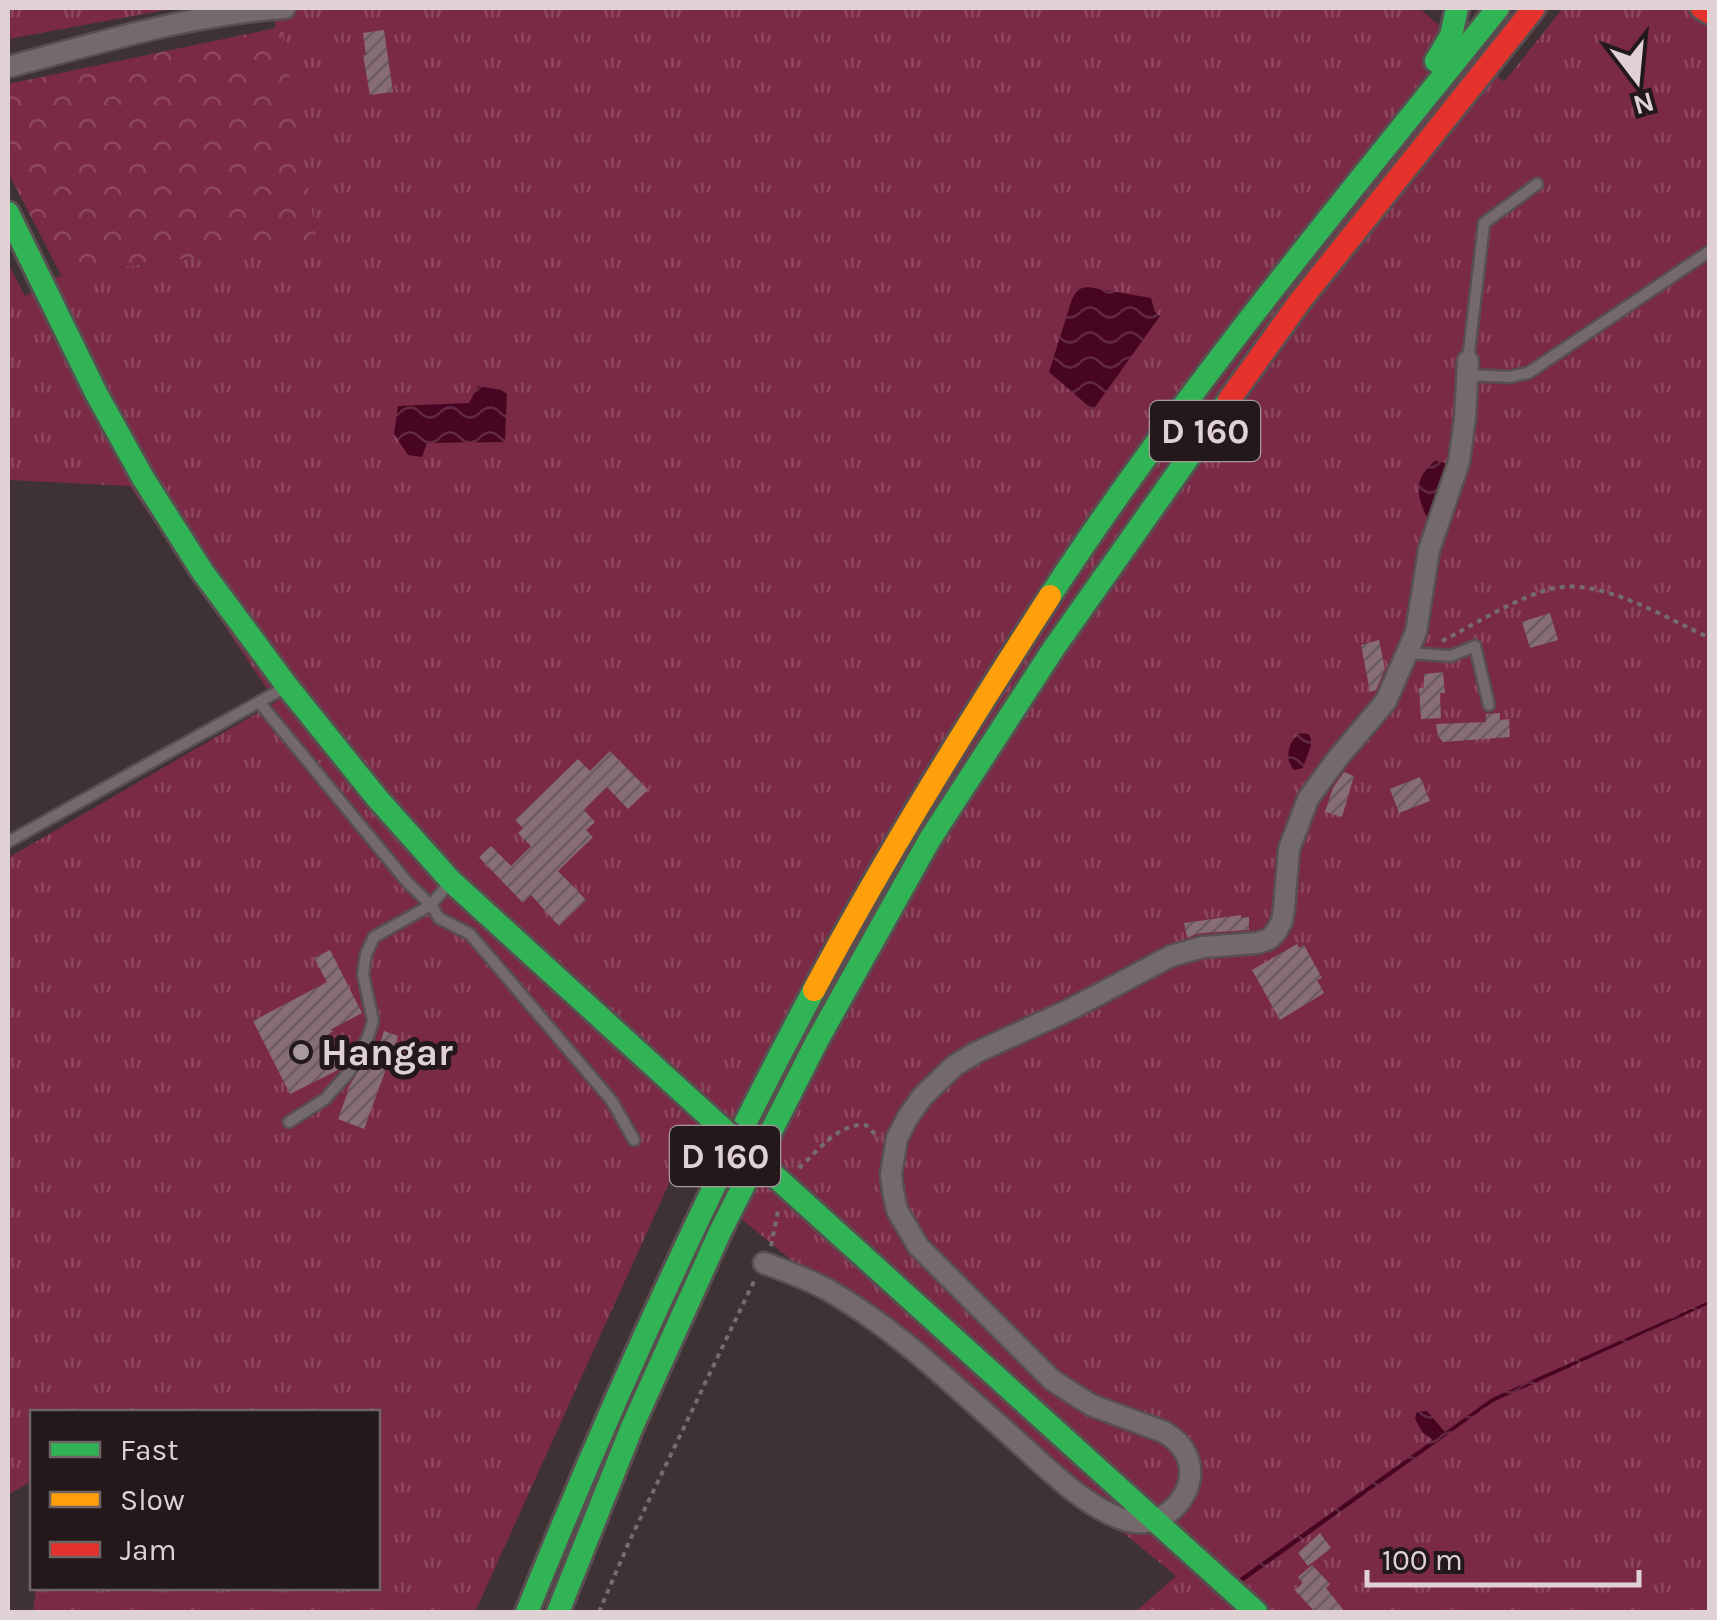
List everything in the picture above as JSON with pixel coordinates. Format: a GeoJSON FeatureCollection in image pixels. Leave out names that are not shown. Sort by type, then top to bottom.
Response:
{"type":"FeatureCollection","features":[{"type":"Feature","properties":{"kind":"main road"},"geometry":{"type":"LineString","coordinates":[[1370,168],[1451,39],[1457,8]]}},
{"type":"Feature","properties":{"kind":"main road","name":"D 160"},"geometry":{"type":"LineString","coordinates":[[527,1612],[606,1417],[711,1186],[792,1028],[894,844],[1062,579],[1123,492],[1212,369],[1498,8]]}},
{"type":"Feature","properties":{"kind":"main road","name":"D 160"},"geometry":{"type":"LineString","coordinates":[[558,1612],[660,1362],[728,1216],[817,1041],[930,840],[1054,648],[1300,301],[1534,8]]}},
{"type":"Feature","properties":{"kind":"main road"},"geometry":{"type":"LineString","coordinates":[[1702,8],[1710,13]]}},
{"type":"Feature","properties":{"kind":"main road"},"geometry":{"type":"LineString","coordinates":[[8,213],[96,393],[202,572],[376,798],[451,881],[702,1110],[789,1201],[1256,1612]]}},
{"type":"Feature","properties":{"kind":"street"},"geometry":{"type":"LineString","coordinates":[[8,67],[200,19],[285,8]]}},
{"type":"Feature","properties":{"kind":"street"},"geometry":{"type":"LineString","coordinates":[[764,1262],[828,1290],[874,1321],[1064,1482],[1103,1510],[1142,1524],[1155,1521],[1181,1499],[1192,1474],[1184,1448],[1164,1432],[1091,1405],[1052,1380],[918,1246],[897,1210],[891,1174],[897,1138],[922,1097],[954,1066],[977,1052],[1072,1009],[1171,956],[1202,947],[1257,942],[1276,932],[1284,910],[1289,848],[1308,800],[1336,758],[1386,701],[1416,632],[1429,550],[1459,462],[1468,368]]}},
{"type":"Feature","properties":{"kind":"lane"},"geometry":{"type":"LineString","coordinates":[[1537,184],[1484,223],[1468,368],[1508,377],[1528,373],[1710,251]]}},
{"type":"Feature","properties":{"kind":"lane"},"geometry":{"type":"LineString","coordinates":[[1408,653],[1451,656],[1475,646],[1489,705]]}},
{"type":"Feature","properties":{"kind":"lane"},"geometry":{"type":"LineString","coordinates":[[8,842],[287,686]]}},
{"type":"Feature","properties":{"kind":"lane"},"geometry":{"type":"LineString","coordinates":[[260,702],[439,918],[470,934],[612,1101],[634,1140]]}},
{"type":"Feature","properties":{"kind":"lane"},"geometry":{"type":"LineString","coordinates":[[289,1122],[326,1100],[350,1070],[368,1037],[374,1021],[363,974],[374,937],[431,904],[451,881]]}},
{"type":"Feature","properties":{"kind":"path"},"geometry":{"type":"LineString","coordinates":[[1440,642],[1540,592],[1574,586],[1604,591],[1710,638]]}},
{"type":"Feature","properties":{"kind":"path"},"geometry":{"type":"LineString","coordinates":[[800,1168],[837,1132],[853,1124],[866,1125],[894,1152]]}},
{"type":"Feature","properties":{"kind":"path"},"geometry":{"type":"LineString","coordinates":[[600,1612],[789,1201]]}},
{"type":"Feature","properties":{"kind":"green space"},"geometry":{"type":"Polygon","coordinates":[[[8,8],[176,8],[8,39],[8,8]]]}},
{"type":"Feature","properties":{"kind":"green space"},"geometry":{"type":"Polygon","coordinates":[[[272,8],[1419,8],[1504,82],[1563,8],[1709,8],[1709,1612],[1135,1612],[1176,1576],[677,1166],[475,1612],[33,1612],[36,1590],[380,1590],[380,1410],[30,1410],[30,1482],[8,1495],[8,858],[276,702],[130,486],[8,480],[8,263],[25,296],[61,275],[317,241],[272,8]]]}},
{"type":"Feature","properties":{"kind":"green space"},"geometry":{"type":"Polygon","coordinates":[[[281,27],[317,241],[61,275],[8,172],[8,84],[281,27]]]}},
{"type":"Feature","properties":{"kind":"water"},"geometry":{"type":"Polygon","coordinates":[[[1088,287],[1151,298],[1160,316],[1093,410],[1049,372],[1072,299],[1078,289],[1088,287]]]}},
{"type":"Feature","properties":{"kind":"water"},"geometry":{"type":"Polygon","coordinates":[[[478,386],[507,391],[505,442],[427,443],[422,457],[408,455],[394,434],[398,406],[469,403],[478,386]]]}},
{"type":"Feature","properties":{"kind":"water"},"geometry":{"type":"Polygon","coordinates":[[[1435,461],[1445,463],[1450,471],[1431,529],[1419,485],[1435,461]]]}},
{"type":"Feature","properties":{"kind":"water"},"geometry":{"type":"Polygon","coordinates":[[[1300,733],[1309,734],[1311,746],[1303,768],[1294,770],[1289,751],[1300,733]]]}},
{"type":"Feature","properties":{"kind":"water"},"geometry":{"type":"Polygon","coordinates":[[[1709,1301],[1493,1402],[1237,1586],[1233,1583],[1433,1440],[1423,1433],[1415,1419],[1417,1412],[1427,1411],[1445,1432],[1492,1398],[1709,1301]]]}},
{"type":"Feature","properties":{"kind":"building"},"geometry":{"type":"Polygon","coordinates":[[[384,30],[393,92],[370,95],[363,33],[384,30]]]}},
{"type":"Feature","properties":{"kind":"building"},"geometry":{"type":"Polygon","coordinates":[[[1550,613],[1558,640],[1530,648],[1522,622],[1550,613]]]}},
{"type":"Feature","properties":{"kind":"building"},"geometry":{"type":"Polygon","coordinates":[[[1379,640],[1385,669],[1376,690],[1370,692],[1361,645],[1379,640]]]}},
{"type":"Feature","properties":{"kind":"building"},"geometry":{"type":"Polygon","coordinates":[[[1443,672],[1441,718],[1421,719],[1419,688],[1424,688],[1424,674],[1443,672]]]}},
{"type":"Feature","properties":{"kind":"building"},"geometry":{"type":"Polygon","coordinates":[[[1500,713],[1500,720],[1509,719],[1510,737],[1443,742],[1438,736],[1436,724],[1486,722],[1486,714],[1500,713]]]}},
{"type":"Feature","properties":{"kind":"building"},"geometry":{"type":"Polygon","coordinates":[[[610,751],[648,790],[628,809],[607,787],[584,810],[595,822],[586,830],[593,837],[558,871],[586,900],[559,926],[531,895],[523,903],[479,857],[491,846],[511,866],[531,846],[518,833],[523,828],[515,820],[578,759],[590,771],[610,751]]]}},
{"type":"Feature","properties":{"kind":"building"},"geometry":{"type":"Polygon","coordinates":[[[1344,772],[1354,776],[1342,817],[1325,812],[1333,788],[1344,772]]]}},
{"type":"Feature","properties":{"kind":"building"},"geometry":{"type":"Polygon","coordinates":[[[1420,777],[1430,801],[1399,813],[1390,789],[1420,777]]]}},
{"type":"Feature","properties":{"kind":"building"},"geometry":{"type":"Polygon","coordinates":[[[1249,917],[1249,930],[1187,937],[1184,923],[1249,917]]]}},
{"type":"Feature","properties":{"kind":"building"},"geometry":{"type":"Polygon","coordinates":[[[1297,944],[1299,948],[1304,945],[1322,978],[1317,980],[1324,993],[1280,1020],[1252,970],[1297,944]]]}},
{"type":"Feature","properties":{"kind":"building","name":"Hangar"},"geometry":{"type":"Polygon","coordinates":[[[330,950],[362,1013],[326,1036],[340,1069],[290,1094],[253,1021],[327,982],[314,958],[330,950]]]}},
{"type":"Feature","properties":{"kind":"building","name":"Hangar"},"geometry":{"type":"Polygon","coordinates":[[[384,1031],[398,1036],[364,1129],[338,1119],[351,1083],[374,1045],[379,1047],[384,1031]]]}},
{"type":"Feature","properties":{"kind":"building"},"geometry":{"type":"Polygon","coordinates":[[[1320,1533],[1331,1548],[1308,1566],[1298,1553],[1320,1533]]]}},
{"type":"Feature","properties":{"kind":"building"},"geometry":{"type":"Polygon","coordinates":[[[1312,1565],[1330,1584],[1326,1588],[1345,1612],[1315,1612],[1295,1590],[1303,1583],[1298,1577],[1312,1565]]]}},
{"type":"Feature","properties":{"kind":"traffic: fast"},"geometry":{"type":"LineString","coordinates":[[1436,61],[1451,36],[1457,8]]}},
{"type":"Feature","properties":{"kind":"traffic: fast"},"geometry":{"type":"LineString","coordinates":[[1050,596],[1210,370],[1498,8]]}},
{"type":"Feature","properties":{"kind":"traffic: fast"},"geometry":{"type":"LineString","coordinates":[[8,213],[96,393],[143,478],[202,571],[287,686],[377,798],[451,881],[702,1110]]}},
{"type":"Feature","properties":{"kind":"traffic: fast"},"geometry":{"type":"LineString","coordinates":[[558,1612],[632,1427],[720,1232],[817,1041],[930,839],[1054,648],[1229,400]]}},
{"type":"Feature","properties":{"kind":"traffic: fast"},"geometry":{"type":"LineString","coordinates":[[527,1612],[662,1297],[814,990]]}},
{"type":"Feature","properties":{"kind":"traffic: fast"},"geometry":{"type":"LineString","coordinates":[[702,1110],[799,1198]]}},
{"type":"Feature","properties":{"kind":"traffic: fast"},"geometry":{"type":"LineString","coordinates":[[799,1198],[1256,1612]]}},
{"type":"Feature","properties":{"kind":"traffic: slow"},"geometry":{"type":"LineString","coordinates":[[814,990],[928,791],[1050,596]]}},
{"type":"Feature","properties":{"kind":"traffic: jam"},"geometry":{"type":"LineString","coordinates":[[1229,400],[1300,301],[1534,8]]}},
{"type":"Feature","properties":{"kind":"traffic: jam"},"geometry":{"type":"LineString","coordinates":[[1702,8],[1710,13]]}},
{"type":"Feature","properties":{"kind":"place","name":"Hangar"},"geometry":{"type":"Point","coordinates":[301,1052]}}]}
